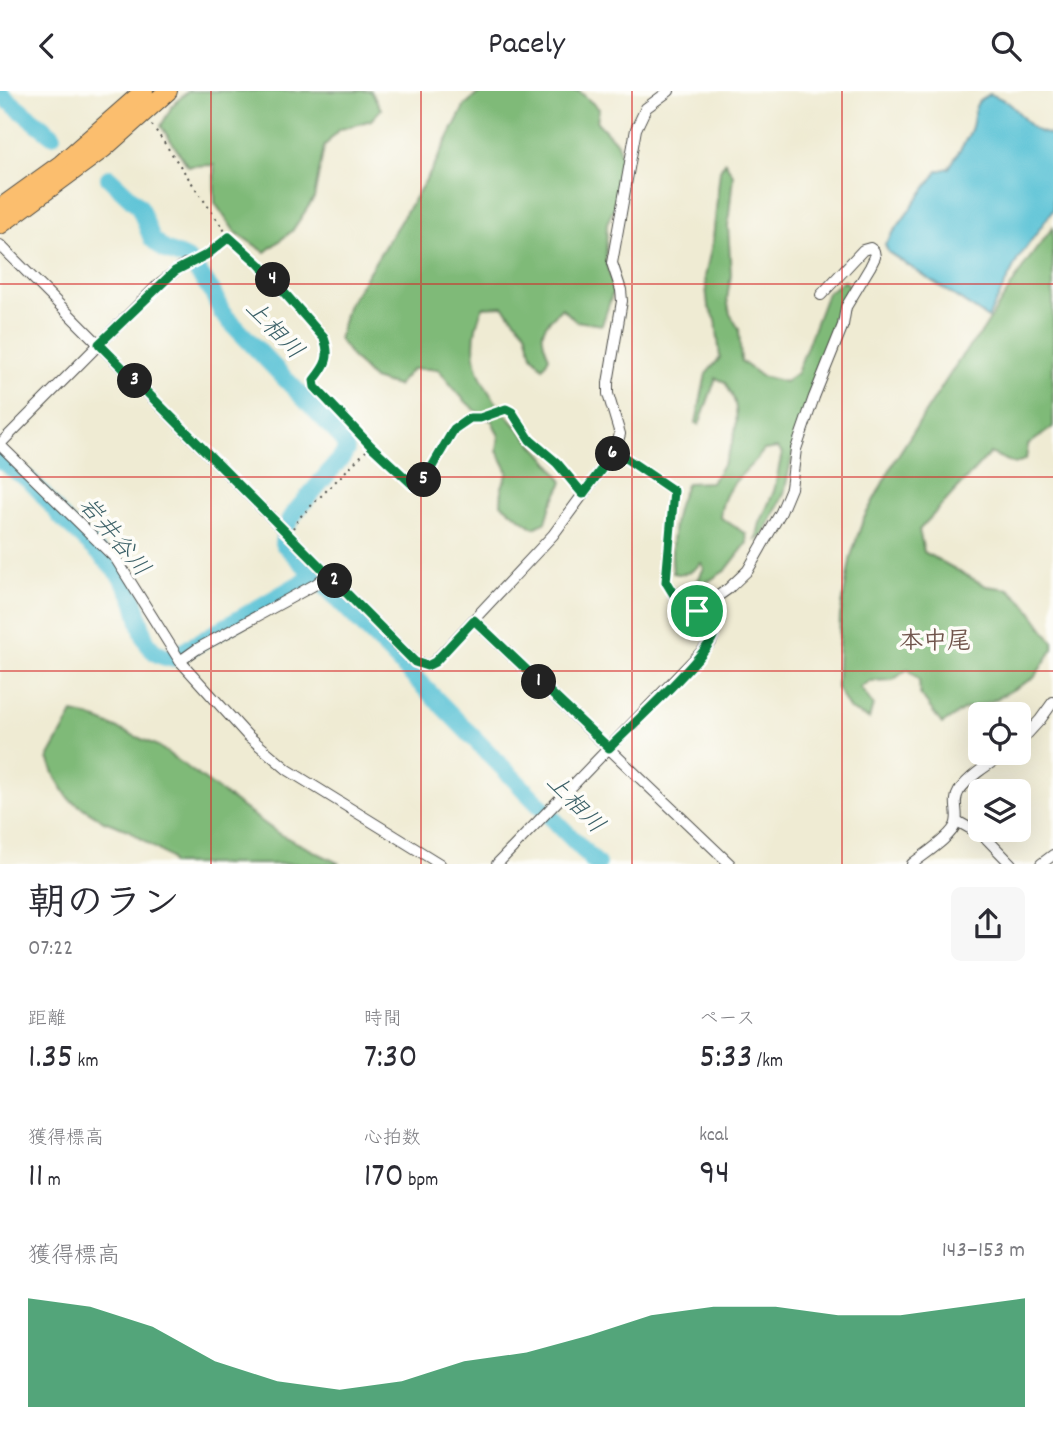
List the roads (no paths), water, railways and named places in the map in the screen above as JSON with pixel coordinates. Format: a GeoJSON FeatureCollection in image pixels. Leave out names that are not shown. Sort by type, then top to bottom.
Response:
{"type":"FeatureCollection","features":[{"type":"Feature","properties":{"kind":"highway"},"geometry":{"type":"LineString","coordinates":[[0,208],[61,164],[144,91]]}},
{"type":"Feature","properties":{"kind":"highway"},"geometry":{"type":"LineString","coordinates":[[0,225],[103,149],[168,91]]}},
{"type":"Feature","properties":{"kind":"street"},"geometry":{"type":"LineString","coordinates":[[0,245],[289,534],[323,579],[421,665],[427,666],[435,662],[539,551],[615,451],[620,434],[608,394],[608,383],[622,301],[612,263],[640,117],[646,108],[669,91]]}},
{"type":"Feature","properties":{"kind":"street"},"geometry":{"type":"LineString","coordinates":[[497,864],[711,642],[713,636],[695,618],[697,611],[729,589],[748,570],[781,512],[790,488],[796,449],[843,325],[846,306],[870,267],[875,257],[874,251],[870,248],[863,250],[821,295]]}},
{"type":"Feature","properties":{"kind":"street"},"geometry":{"type":"LineString","coordinates":[[186,264],[160,283],[0,445],[116,559],[178,658],[247,734],[288,770],[440,864]]}},
{"type":"Feature","properties":{"kind":"street"},"geometry":{"type":"LineString","coordinates":[[178,658],[323,579]]}},
{"type":"Feature","properties":{"kind":"street"},"geometry":{"type":"LineString","coordinates":[[474,620],[730,864]]}},
{"type":"Feature","properties":{"kind":"street"},"geometry":{"type":"LineString","coordinates":[[1031,730],[1053,702]]}},
{"type":"Feature","properties":{"kind":"street"},"geometry":{"type":"LineString","coordinates":[[912,864],[955,826],[957,821],[954,809],[960,789],[991,765]]}},
{"type":"Feature","properties":{"kind":"street"},"geometry":{"type":"LineString","coordinates":[[957,821],[985,837],[1011,864]]}},
{"type":"Feature","properties":{"kind":"street"},"geometry":{"type":"LineString","coordinates":[[1041,864],[1053,855]]}},
{"type":"Feature","properties":{"kind":"water"},"geometry":{"type":"Polygon","coordinates":[[[990,94],[1009,103],[1033,128],[1053,135],[1053,210],[1018,259],[988,318],[888,252],[885,244],[938,171],[949,168],[970,132],[976,106],[990,94]]]}},
{"type":"Feature","properties":{"kind":"waterway","name":"上相川"},"geometry":{"type":"LineString","coordinates":[[0,94],[52,135]]}},
{"type":"Feature","properties":{"kind":"waterway","name":"上相川"},"geometry":{"type":"LineString","coordinates":[[109,178],[139,206],[152,239],[165,250],[187,259],[212,291],[222,313],[343,439],[346,450],[342,457],[289,522]]}},
{"type":"Feature","properties":{"kind":"waterway","name":"岩井谷川"},"geometry":{"type":"LineString","coordinates":[[0,459],[35,486],[63,519],[115,570],[131,593],[145,639],[149,646],[162,656],[172,658],[315,575]]}},
{"type":"Feature","properties":{"kind":"waterway","name":"上相川"},"geometry":{"type":"LineString","coordinates":[[284,538],[283,543],[597,864]]}},
{"type":"Feature","properties":{"kind":"district","name":"本中尾"},"geometry":{"type":"Point","coordinates":[935,643]}}]}
